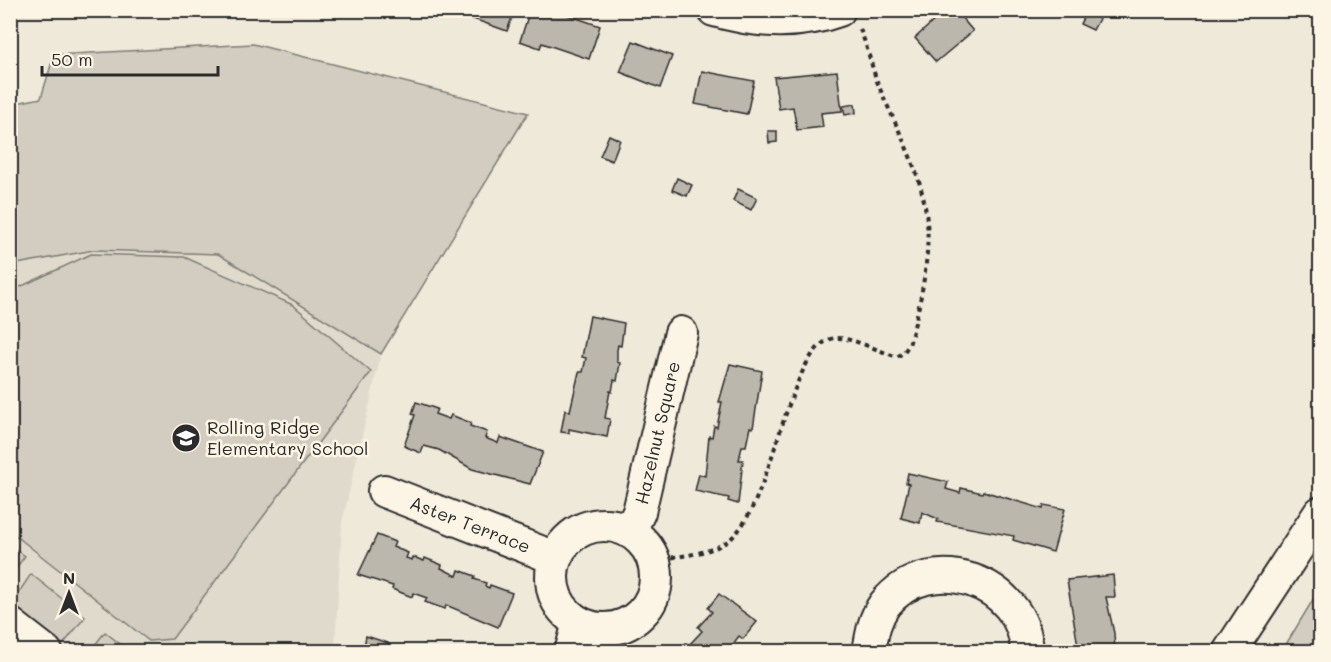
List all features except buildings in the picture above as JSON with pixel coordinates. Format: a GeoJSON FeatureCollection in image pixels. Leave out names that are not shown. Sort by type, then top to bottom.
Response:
{"type":"FeatureCollection","features":[{"type":"Feature","properties":{"kind":"street"},"geometry":{"type":"LineString","coordinates":[[714,10],[743,19],[773,20],[799,20],[847,14]]}},
{"type":"Feature","properties":{"kind":"street","name":"Hazelnut Square"},"geometry":{"type":"LineString","coordinates":[[630,531],[639,513],[681,333]]}},
{"type":"Feature","properties":{"kind":"street","name":"Aster Terrace"},"geometry":{"type":"LineString","coordinates":[[384,491],[555,558]]}},
{"type":"Feature","properties":{"kind":"street"},"geometry":{"type":"LineString","coordinates":[[1229,651],[1320,513]]}},
{"type":"Feature","properties":{"kind":"street"},"geometry":{"type":"LineString","coordinates":[[606,525],[630,531],[647,548],[654,560],[655,588],[643,612],[632,621],[575,637],[554,592],[552,576],[555,558],[563,544],[581,530],[606,525]]}},
{"type":"Feature","properties":{"kind":"street"},"geometry":{"type":"LineString","coordinates":[[869,651],[873,626],[886,604],[904,587],[926,577],[956,575],[983,582],[1003,597],[1022,623],[1028,651]]}},
{"type":"Feature","properties":{"kind":"street"},"geometry":{"type":"LineString","coordinates":[[10,624],[46,651]]}},
{"type":"Feature","properties":{"kind":"path"},"geometry":{"type":"LineString","coordinates":[[654,560],[713,549],[739,531],[761,491],[795,388],[812,353],[822,342],[837,338],[897,357],[909,345],[925,263],[928,234],[926,211],[918,182],[847,14]]}},
{"type":"Feature","properties":{"kind":"shaded area"},"geometry":{"type":"Polygon","coordinates":[[[253,44],[528,113],[381,354],[218,254],[94,250],[11,265],[11,104],[41,98],[54,55],[253,44]]]}},
{"type":"Feature","properties":{"kind":"shaded area","name":"Rolling Ridge Elementary School"},"geometry":{"type":"Polygon","coordinates":[[[94,250],[218,254],[381,354],[342,523],[333,651],[11,652],[11,265],[94,250]]]}},
{"type":"Feature","properties":{"kind":"shaded area","name":"Rolling Ridge Elementary School"},"geometry":{"type":"Polygon","coordinates":[[[91,254],[184,257],[293,305],[371,372],[172,639],[149,641],[11,532],[11,291],[91,254]]]}},
{"type":"Feature","properties":{"kind":"shaded area"},"geometry":{"type":"Polygon","coordinates":[[[10,545],[25,556],[11,575],[10,575],[10,545]]]}},
{"type":"Feature","properties":{"kind":"shaded area"},"geometry":{"type":"Polygon","coordinates":[[[31,574],[85,617],[62,646],[11,604],[31,574]]]}},
{"type":"Feature","properties":{"kind":"shaded area"},"geometry":{"type":"Polygon","coordinates":[[[1320,588],[1320,651],[1282,651],[1320,588]]]}},
{"type":"Feature","properties":{"kind":"shaded area"},"geometry":{"type":"Polygon","coordinates":[[[105,632],[129,651],[90,651],[105,632]]]}},
{"type":"Feature","properties":{"kind":"place","name":"Rolling Ridge Elementary School"},"geometry":{"type":"Point","coordinates":[186,438]}}]}
